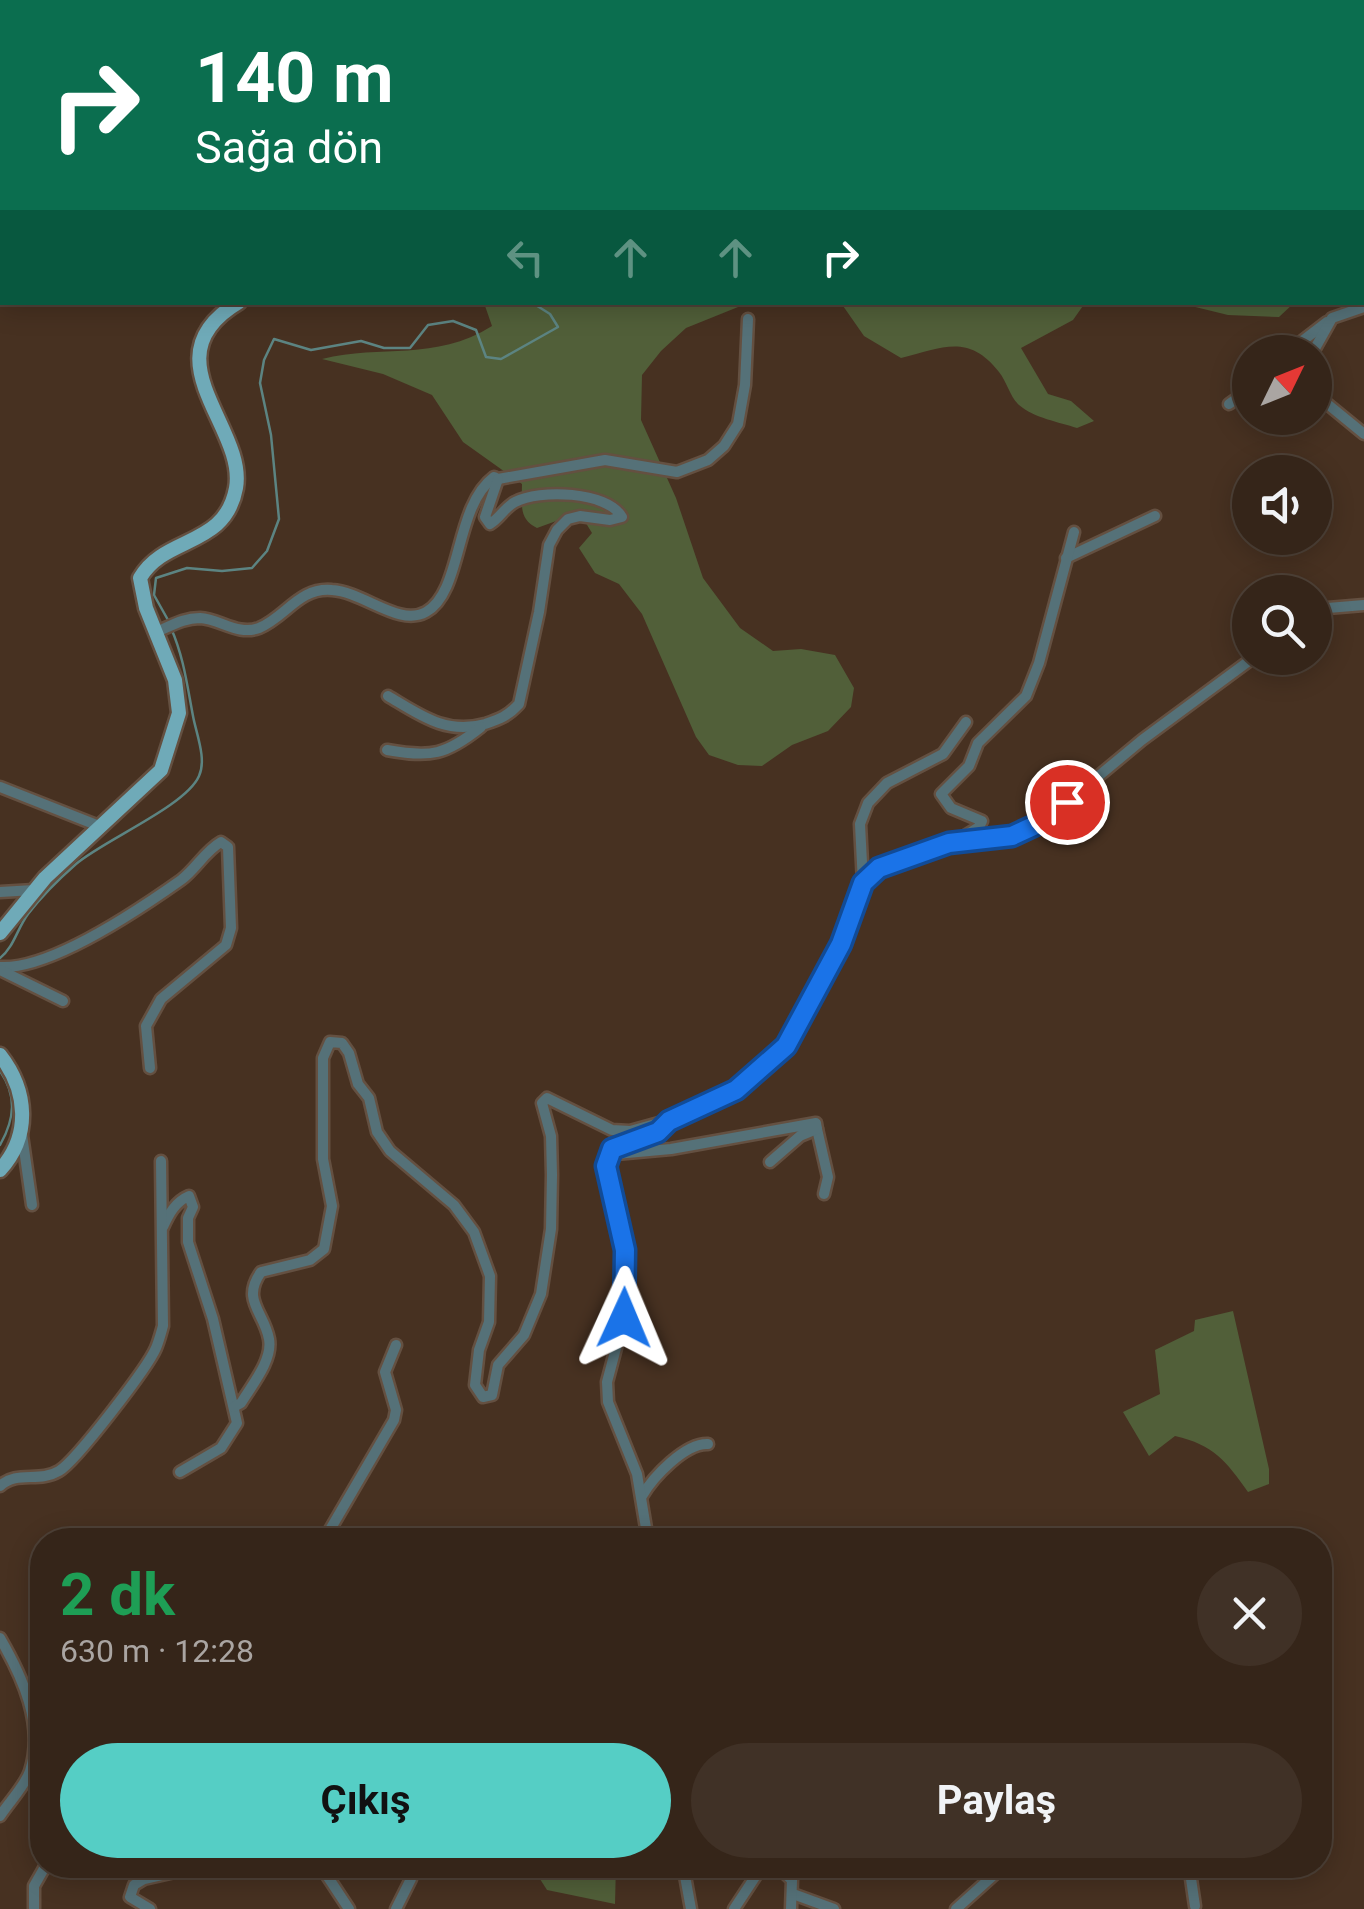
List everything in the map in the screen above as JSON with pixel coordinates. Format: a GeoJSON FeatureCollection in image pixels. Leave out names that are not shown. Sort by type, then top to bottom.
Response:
{"type":"FeatureCollection","features":[{"type":"Feature","properties":{"kind":"main road"},"geometry":{"type":"LineString","coordinates":[[0,932],[34,890],[161,770],[179,713],[176,680],[160,631],[146,608],[140,578],[150,561],[211,532],[227,513],[237,486],[232,455],[202,382],[200,360],[206,334],[222,312],[234,305]]}},
{"type":"Feature","properties":{"kind":"main road"},"geometry":{"type":"LineString","coordinates":[[0,1055],[18,1085],[23,1105],[15,1154],[0,1170]]}},
{"type":"Feature","properties":{"kind":"street"},"geometry":{"type":"LineString","coordinates":[[1310,335],[1332,318],[1364,307]]}},
{"type":"Feature","properties":{"kind":"street"},"geometry":{"type":"LineString","coordinates":[[1322,335],[1332,318]]}},
{"type":"Feature","properties":{"kind":"street"},"geometry":{"type":"LineString","coordinates":[[160,631],[178,622],[202,618],[242,630],[258,629],[296,599],[332,590],[370,600],[396,615],[415,616],[429,610],[436,604],[452,569],[477,494],[494,477],[605,460],[677,472],[708,460],[724,446],[738,424],[745,385],[748,319]]}},
{"type":"Feature","properties":{"kind":"street"},"geometry":{"type":"LineString","coordinates":[[1332,408],[1364,434]]}},
{"type":"Feature","properties":{"kind":"street"},"geometry":{"type":"LineString","coordinates":[[388,696],[439,726],[486,724],[508,716],[519,704],[549,545],[557,530],[568,519],[580,516],[610,520],[622,517],[617,507],[591,497],[550,495],[513,503],[490,524],[485,517],[498,479]]}},
{"type":"Feature","properties":{"kind":"street"},"geometry":{"type":"LineString","coordinates":[[1066,558],[1156,516]]}},
{"type":"Feature","properties":{"kind":"street"},"geometry":{"type":"LineString","coordinates":[[863,883],[879,868],[954,842],[979,828],[982,821],[951,808],[941,794],[970,766],[978,743],[1026,696],[1039,663],[1074,532]]}},
{"type":"Feature","properties":{"kind":"street"},"geometry":{"type":"LineString","coordinates":[[1332,608],[1364,605]]}},
{"type":"Feature","properties":{"kind":"street"},"geometry":{"type":"LineString","coordinates":[[954,842],[1012,836],[1042,822],[1142,740],[1232,674]]}},
{"type":"Feature","properties":{"kind":"street"},"geometry":{"type":"LineString","coordinates":[[234,1407],[241,1403],[266,1359],[269,1340],[254,1300],[256,1279],[261,1272],[310,1260],[324,1249],[332,1206],[323,1159],[323,1058],[330,1042],[342,1043],[349,1052],[358,1084],[369,1098],[377,1132],[390,1151],[454,1205],[474,1232],[490,1276],[489,1322],[479,1350],[477,1390],[483,1397],[492,1395],[498,1365],[524,1334],[541,1294],[551,1229],[552,1175],[551,1136],[542,1103],[547,1098],[556,1100],[612,1130],[630,1131],[669,1121],[736,1090],[786,1046],[841,944],[863,883],[860,824],[868,804],[887,784],[943,754],[966,722]]}},
{"type":"Feature","properties":{"kind":"street"},"geometry":{"type":"LineString","coordinates":[[387,750],[414,755],[444,754],[486,724]]}},
{"type":"Feature","properties":{"kind":"street"},"geometry":{"type":"LineString","coordinates":[[0,787],[100,826]]}},
{"type":"Feature","properties":{"kind":"street"},"geometry":{"type":"LineString","coordinates":[[0,969],[15,968],[86,940],[185,877],[220,842],[228,848],[231,928],[226,945],[161,999],[146,1026],[150,1068]]}},
{"type":"Feature","properties":{"kind":"street"},"geometry":{"type":"LineString","coordinates":[[0,892],[34,890]]}},
{"type":"Feature","properties":{"kind":"street"},"geometry":{"type":"LineString","coordinates":[[0,969],[63,1001]]}},
{"type":"Feature","properties":{"kind":"street"},"geometry":{"type":"LineString","coordinates":[[646,1528],[637,1474],[608,1402],[607,1382],[624,1318],[625,1250],[606,1162],[612,1149],[658,1132],[669,1121]]}},
{"type":"Feature","properties":{"kind":"street"},"geometry":{"type":"LineString","coordinates":[[606,1162],[616,1154],[762,1135],[816,1123],[828,1177],[824,1194]]}},
{"type":"Feature","properties":{"kind":"street"},"geometry":{"type":"LineString","coordinates":[[22,1129],[32,1204]]}},
{"type":"Feature","properties":{"kind":"street"},"geometry":{"type":"LineString","coordinates":[[770,1162],[800,1136],[817,1129]]}},
{"type":"Feature","properties":{"kind":"street"},"geometry":{"type":"LineString","coordinates":[[0,1486],[14,1477],[51,1475],[68,1464],[156,1350],[162,1326],[162,1161]]}},
{"type":"Feature","properties":{"kind":"street"},"geometry":{"type":"LineString","coordinates":[[160,1233],[181,1199],[190,1196],[193,1206],[188,1218],[188,1242],[213,1319],[236,1424],[220,1448],[180,1472]]}},
{"type":"Feature","properties":{"kind":"street"},"geometry":{"type":"LineString","coordinates":[[331,1528],[394,1420],[396,1410],[385,1372],[396,1345]]}},
{"type":"Feature","properties":{"kind":"street"},"geometry":{"type":"LineString","coordinates":[[641,1497],[650,1481],[698,1444],[708,1444]]}},
{"type":"Feature","properties":{"kind":"street"},"geometry":{"type":"LineString","coordinates":[[0,1638],[27,1689],[30,1710]]}},
{"type":"Feature","properties":{"kind":"street"},"geometry":{"type":"LineString","coordinates":[[0,1816],[30,1768]]}},
{"type":"Feature","properties":{"kind":"street"},"geometry":{"type":"LineString","coordinates":[[34,1909],[34,1886],[39,1878]]}},
{"type":"Feature","properties":{"kind":"street"},"geometry":{"type":"LineString","coordinates":[[144,1878],[134,1885],[130,1896],[150,1909]]}},
{"type":"Feature","properties":{"kind":"street"},"geometry":{"type":"LineString","coordinates":[[329,1878],[349,1909]]}},
{"type":"Feature","properties":{"kind":"street"},"geometry":{"type":"LineString","coordinates":[[396,1909],[411,1878]]}},
{"type":"Feature","properties":{"kind":"street"},"geometry":{"type":"LineString","coordinates":[[685,1878],[690,1909]]}},
{"type":"Feature","properties":{"kind":"street"},"geometry":{"type":"LineString","coordinates":[[734,1909],[755,1878]]}},
{"type":"Feature","properties":{"kind":"street"},"geometry":{"type":"LineString","coordinates":[[790,1878],[794,1894],[791,1909]]}},
{"type":"Feature","properties":{"kind":"street"},"geometry":{"type":"LineString","coordinates":[[956,1909],[991,1878]]}},
{"type":"Feature","properties":{"kind":"street"},"geometry":{"type":"LineString","coordinates":[[1190,1878],[1193,1908]]}},
{"type":"Feature","properties":{"kind":"street"},"geometry":{"type":"LineString","coordinates":[[794,1894],[834,1909]]}},
{"type":"Feature","properties":{"kind":"green space"},"geometry":{"type":"Polygon","coordinates":[[[485,305],[743,305],[686,328],[661,351],[642,375],[641,420],[676,498],[703,578],[740,628],[773,651],[801,649],[835,655],[854,688],[851,707],[828,731],[792,745],[762,766],[738,765],[709,755],[696,737],[642,614],[619,584],[595,573],[579,548],[592,533],[584,520],[559,520],[537,528],[522,510],[522,484],[463,442],[432,395],[383,374],[322,359],[429,348],[471,337],[492,326],[485,305]]]}},
{"type":"Feature","properties":{"kind":"green space"},"geometry":{"type":"Polygon","coordinates":[[[842,305],[1084,305],[1073,320],[1021,348],[1048,394],[1071,401],[1094,421],[1077,428],[1025,409],[1016,402],[1002,376],[977,352],[954,347],[901,358],[864,336],[842,305]]]}},
{"type":"Feature","properties":{"kind":"green space"},"geometry":{"type":"Polygon","coordinates":[[[1187,305],[1292,305],[1279,317],[1228,315],[1187,305]]]}},
{"type":"Feature","properties":{"kind":"green space"},"geometry":{"type":"Polygon","coordinates":[[[1233,1311],[1269,1469],[1269,1484],[1248,1492],[1218,1456],[1200,1444],[1175,1436],[1149,1456],[1123,1412],[1160,1394],[1155,1350],[1194,1331],[1195,1320],[1233,1311]]]}},
{"type":"Feature","properties":{"kind":"green space"},"geometry":{"type":"Polygon","coordinates":[[[539,1878],[616,1878],[615,1904],[547,1890],[539,1878]]]}},
{"type":"Feature","properties":{"kind":"waterway"},"geometry":{"type":"LineString","coordinates":[[168,620],[154,595],[156,578],[187,568],[252,568],[267,551],[279,519],[271,435],[260,383],[264,360],[274,339],[311,350],[361,341],[384,348],[410,348],[428,325],[453,321],[476,330],[486,357],[501,359],[558,327],[550,314],[536,305]]}},
{"type":"Feature","properties":{"kind":"waterway"},"geometry":{"type":"LineString","coordinates":[[0,958],[28,914],[70,869],[162,811],[199,776],[200,746],[171,628]]}},
{"type":"Feature","properties":{"kind":"waterway"},"geometry":{"type":"LineString","coordinates":[[0,1071],[12,1107],[0,1145]]}},
{"type":"Feature","properties":{"kind":"route"},"geometry":{"type":"LineString","coordinates":[[624,1318],[625,1250],[606,1166],[612,1149],[658,1132],[669,1121],[736,1090],[786,1046],[841,944],[863,883],[879,868],[949,843],[1012,836],[1042,822],[1067,802]]}}]}
